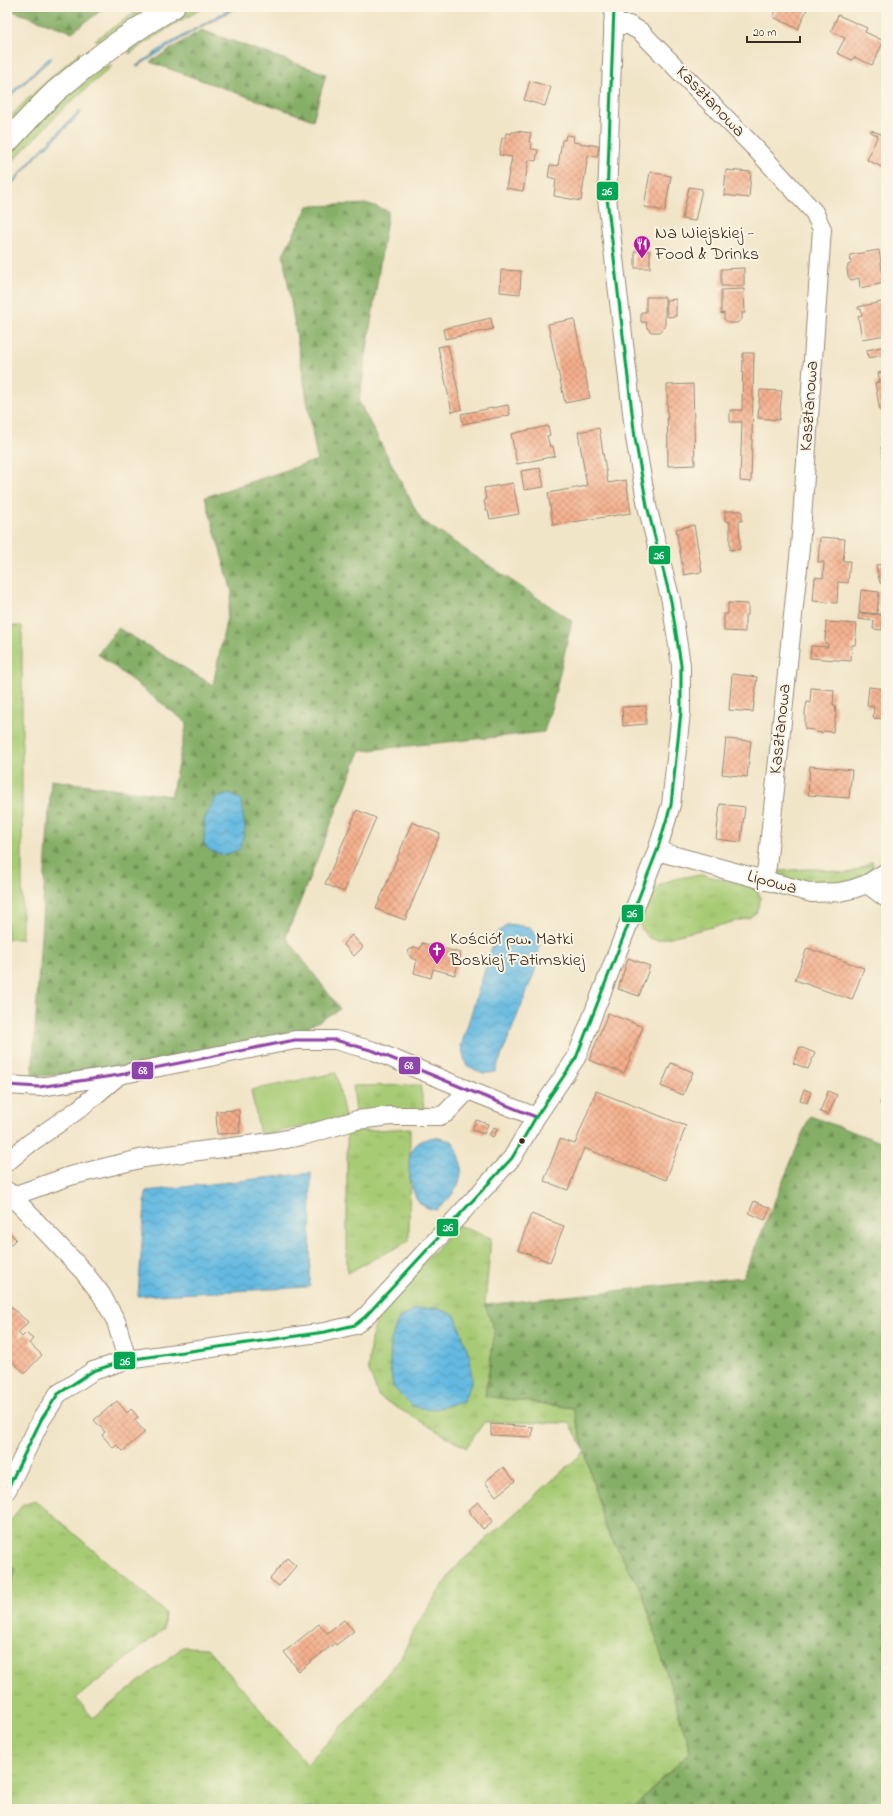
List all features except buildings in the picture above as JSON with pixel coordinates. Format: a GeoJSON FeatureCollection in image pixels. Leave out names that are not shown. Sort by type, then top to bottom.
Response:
{"type":"FeatureCollection","features":[{"type":"Feature","properties":{"kind":"street"},"geometry":{"type":"LineString","coordinates":[[7,142],[55,92],[90,64],[153,19],[173,7]]}},
{"type":"Feature","properties":{"kind":"street"},"geometry":{"type":"LineString","coordinates":[[7,1490],[41,1420],[58,1394],[93,1371],[127,1360],[325,1332],[355,1325],[365,1317],[512,1158],[536,1116],[576,1058],[657,851],[672,805],[680,712],[680,665],[671,602],[647,506],[634,438],[607,198],[614,7]]}},
{"type":"Feature","properties":{"kind":"street","name":"Kasztanowa"},"geometry":{"type":"LineString","coordinates":[[613,25],[629,25],[641,32],[754,147],[804,201],[814,212],[822,229],[800,548],[767,866],[763,881]]}},
{"type":"Feature","properties":{"kind":"street","name":"Lipowa"},"geometry":{"type":"LineString","coordinates":[[657,851],[763,881],[812,893],[825,894],[839,892],[867,884],[886,872]]}},
{"type":"Feature","properties":{"kind":"street"},"geometry":{"type":"LineString","coordinates":[[867,884],[886,898]]}},
{"type":"Feature","properties":{"kind":"street"},"geometry":{"type":"LineString","coordinates":[[7,1085],[39,1087],[119,1075],[295,1040],[335,1040],[374,1051],[536,1116]]}},
{"type":"Feature","properties":{"kind":"street"},"geometry":{"type":"LineString","coordinates":[[7,1162],[30,1143],[79,1109],[119,1075]]}},
{"type":"Feature","properties":{"kind":"street"},"geometry":{"type":"LineString","coordinates":[[127,1360],[116,1321],[102,1294],[10,1194],[70,1176],[144,1158],[271,1142],[302,1136],[357,1120],[391,1116],[440,1116],[446,1113],[468,1090]]}},
{"type":"Feature","properties":{"kind":"green space"},"geometry":{"type":"Polygon","coordinates":[[[7,7],[106,7],[72,32],[7,9],[7,7]]]}},
{"type":"Feature","properties":{"kind":"green space"},"geometry":{"type":"Polygon","coordinates":[[[143,7],[156,7],[105,40],[95,40],[143,7]]]}},
{"type":"Feature","properties":{"kind":"green space"},"geometry":{"type":"Polygon","coordinates":[[[191,7],[205,7],[173,25],[129,54],[131,46],[170,19],[191,7]]]}},
{"type":"Feature","properties":{"kind":"green space"},"geometry":{"type":"Polygon","coordinates":[[[201,30],[326,74],[313,120],[150,62],[201,30]]]}},
{"type":"Feature","properties":{"kind":"green space"},"geometry":{"type":"Polygon","coordinates":[[[80,52],[78,61],[7,129],[7,120],[80,52]]]}},
{"type":"Feature","properties":{"kind":"green space"},"geometry":{"type":"Polygon","coordinates":[[[112,66],[63,109],[7,167],[7,157],[29,133],[77,88],[102,67],[112,66]]]}},
{"type":"Feature","properties":{"kind":"green space"},"geometry":{"type":"Polygon","coordinates":[[[369,204],[388,211],[359,402],[421,520],[572,621],[553,702],[544,732],[360,751],[286,937],[340,1009],[294,1035],[115,1069],[32,1077],[51,780],[171,796],[187,723],[98,654],[118,628],[213,685],[232,592],[205,497],[317,460],[283,254],[308,206],[369,204]]]}},
{"type":"Feature","properties":{"kind":"green space"},"geometry":{"type":"Polygon","coordinates":[[[7,626],[22,626],[22,939],[7,939],[7,626]]]}},
{"type":"Feature","properties":{"kind":"green space"},"geometry":{"type":"Polygon","coordinates":[[[872,861],[874,868],[870,873],[855,880],[836,884],[808,885],[776,876],[772,872],[810,869],[847,873],[854,871],[872,861]]]}},
{"type":"Feature","properties":{"kind":"green space"},"geometry":{"type":"Polygon","coordinates":[[[703,875],[756,887],[761,898],[757,912],[749,918],[658,940],[654,940],[647,936],[637,920],[646,900],[652,892],[658,887],[672,880],[688,876],[703,875]]]}},
{"type":"Feature","properties":{"kind":"green space"},"geometry":{"type":"Polygon","coordinates":[[[336,1073],[345,1118],[260,1135],[251,1090],[336,1073]]]}},
{"type":"Feature","properties":{"kind":"green space"},"geometry":{"type":"Polygon","coordinates":[[[420,1085],[425,1114],[357,1119],[353,1086],[420,1085]]]}},
{"type":"Feature","properties":{"kind":"green space"},"geometry":{"type":"Polygon","coordinates":[[[810,1116],[886,1144],[886,1809],[633,1809],[690,1751],[643,1594],[605,1527],[573,1408],[485,1396],[495,1332],[485,1305],[743,1277],[810,1116]]]}},
{"type":"Feature","properties":{"kind":"green space"},"geometry":{"type":"Polygon","coordinates":[[[410,1128],[409,1241],[347,1273],[347,1132],[410,1128]]]}},
{"type":"Feature","properties":{"kind":"green space"},"geometry":{"type":"Polygon","coordinates":[[[457,1225],[491,1238],[485,1305],[495,1332],[485,1396],[573,1408],[584,1449],[570,1423],[484,1422],[466,1448],[379,1397],[368,1369],[371,1339],[378,1316],[457,1225]]]}},
{"type":"Feature","properties":{"kind":"green space"},"geometry":{"type":"Polygon","coordinates":[[[585,1451],[605,1527],[643,1594],[690,1751],[633,1809],[7,1809],[7,1597],[16,1570],[7,1567],[7,1526],[23,1504],[35,1500],[165,1612],[164,1629],[76,1698],[93,1718],[183,1647],[207,1648],[307,1764],[363,1704],[401,1657],[418,1623],[455,1567],[585,1451]]]}},
{"type":"Feature","properties":{"kind":"green space"},"geometry":{"type":"Polygon","coordinates":[[[7,1567],[16,1569],[7,1597],[7,1567]]]}},
{"type":"Feature","properties":{"kind":"water"},"geometry":{"type":"Polygon","coordinates":[[[233,7],[238,7],[197,29],[136,66],[165,46],[233,7]]]}},
{"type":"Feature","properties":{"kind":"water"},"geometry":{"type":"Polygon","coordinates":[[[51,56],[52,58],[7,99],[7,97],[51,56]]]}},
{"type":"Feature","properties":{"kind":"water"},"geometry":{"type":"Polygon","coordinates":[[[80,110],[82,112],[36,157],[7,190],[7,188],[36,155],[80,110]]]}},
{"type":"Feature","properties":{"kind":"water"},"geometry":{"type":"Polygon","coordinates":[[[230,794],[241,800],[245,829],[240,849],[224,855],[209,850],[204,843],[205,817],[216,798],[230,794]]]}},
{"type":"Feature","properties":{"kind":"water"},"geometry":{"type":"Polygon","coordinates":[[[508,924],[530,927],[541,938],[535,971],[495,1072],[483,1074],[466,1065],[461,1046],[496,934],[508,924]]]}},
{"type":"Feature","properties":{"kind":"water"},"geometry":{"type":"Polygon","coordinates":[[[434,1137],[452,1141],[458,1151],[461,1161],[460,1179],[457,1187],[445,1203],[436,1210],[422,1205],[419,1202],[413,1190],[409,1166],[412,1151],[415,1146],[421,1141],[434,1137]]]}},
{"type":"Feature","properties":{"kind":"water"},"geometry":{"type":"Polygon","coordinates":[[[311,1173],[310,1287],[138,1296],[146,1191],[311,1173]]]}},
{"type":"Feature","properties":{"kind":"water"},"geometry":{"type":"Polygon","coordinates":[[[436,1308],[455,1315],[470,1357],[472,1381],[463,1402],[430,1410],[412,1406],[393,1387],[390,1366],[391,1340],[399,1318],[416,1309],[436,1308]]]}},
{"type":"Feature","properties":{"kind":"transit line","name":"26"},"geometry":{"type":"LineString","coordinates":[[7,1490],[41,1420],[58,1394],[93,1371],[127,1360],[325,1332],[355,1325],[365,1317],[512,1158],[536,1117],[576,1058],[657,851],[671,805],[681,712],[681,665],[671,601],[647,506],[635,438],[607,198],[614,7]]}},
{"type":"Feature","properties":{"kind":"transit line","name":"68"},"geometry":{"type":"LineString","coordinates":[[7,1085],[39,1087],[119,1075],[295,1040],[335,1040],[374,1051],[536,1117]]}},
{"type":"Feature","properties":{"kind":"place","name":"Na Wiejskiej - Food & Drinks"},"geometry":{"type":"Point","coordinates":[642,259]}},
{"type":"Feature","properties":{"kind":"place","name":"Kościół pw. Matki Boskiej Fatimskiej"},"geometry":{"type":"Point","coordinates":[437,965]}}]}
